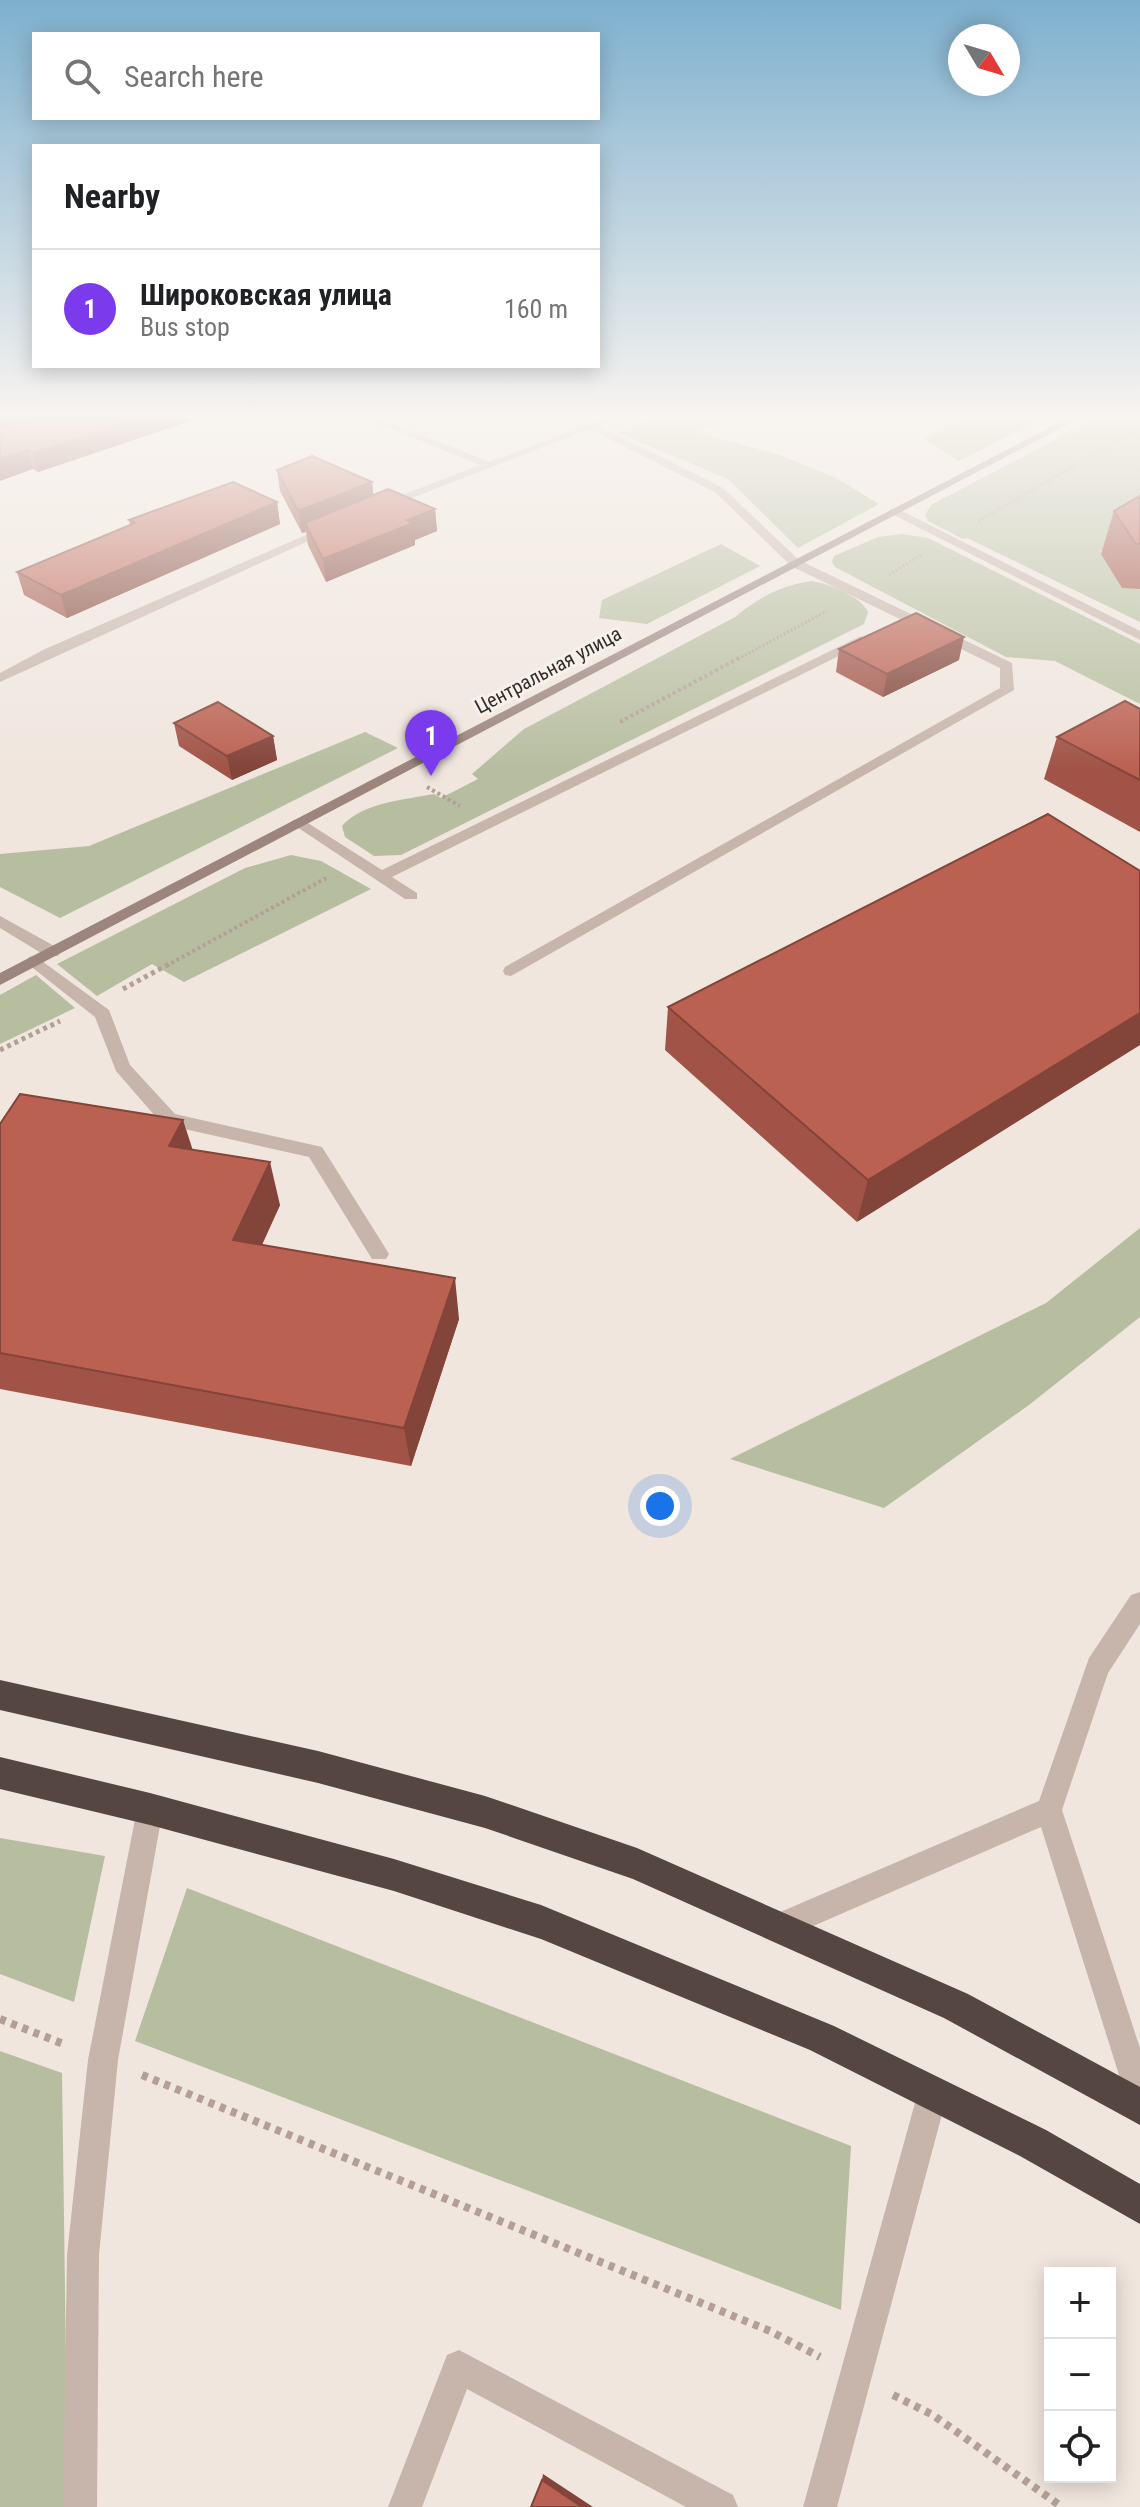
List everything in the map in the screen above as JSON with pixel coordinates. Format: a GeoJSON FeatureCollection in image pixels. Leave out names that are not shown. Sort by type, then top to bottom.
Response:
{"type":"FeatureCollection","features":[{"type":"Feature","properties":{"kind":"highway"},"geometry":{"type":"LineString","coordinates":[[0,1695],[318,1767],[485,1812],[637,1864],[956,2006],[1140,2107]]}},
{"type":"Feature","properties":{"kind":"highway"},"geometry":{"type":"LineString","coordinates":[[0,1773],[150,1809],[394,1875],[541,1922],[822,2038],[1033,2143],[1140,2205]]}},
{"type":"Feature","properties":{"kind":"street"},"geometry":{"type":"LineString","coordinates":[[0,678],[48,653],[312,536]]}},
{"type":"Feature","properties":{"kind":"street"},"geometry":{"type":"LineString","coordinates":[[511,971],[1007,690],[1007,666],[795,563],[767,536]]}},
{"type":"Feature","properties":{"kind":"street","name":"Центральная улица"},"geometry":{"type":"LineString","coordinates":[[0,980],[846,536]]}},
{"type":"Feature","properties":{"kind":"street"},"geometry":{"type":"LineString","coordinates":[[944,536],[1140,636]]}},
{"type":"Feature","properties":{"kind":"street"},"geometry":{"type":"LineString","coordinates":[[893,624],[907,617]]}},
{"type":"Feature","properties":{"kind":"street"},"geometry":{"type":"LineString","coordinates":[[380,877],[878,631]]}},
{"type":"Feature","properties":{"kind":"street"},"geometry":{"type":"LineString","coordinates":[[298,823],[411,896]]}},
{"type":"Feature","properties":{"kind":"street"},"geometry":{"type":"LineString","coordinates":[[0,921],[44,957],[103,1014],[122,1067],[169,1119],[315,1152],[379,1254]]}},
{"type":"Feature","properties":{"kind":"street"},"geometry":{"type":"LineString","coordinates":[[1140,1603],[1098,1667],[1049,1810],[1140,2094]]}},
{"type":"Feature","properties":{"kind":"street"},"geometry":{"type":"LineString","coordinates":[[80,2507],[83,2255],[103,2060],[150,1809]]}},
{"type":"Feature","properties":{"kind":"street"},"geometry":{"type":"LineString","coordinates":[[781,1926],[1049,1810]]}},
{"type":"Feature","properties":{"kind":"street"},"geometry":{"type":"LineString","coordinates":[[820,2507],[933,2092]]}},
{"type":"Feature","properties":{"kind":"street"},"geometry":{"type":"LineString","coordinates":[[405,2507],[459,2367],[721,2507]]}},
{"type":"Feature","properties":{"kind":"path"},"geometry":{"type":"LineString","coordinates":[[884,578],[952,536]]}},
{"type":"Feature","properties":{"kind":"path"},"geometry":{"type":"LineString","coordinates":[[427,787],[460,807]]}},
{"type":"Feature","properties":{"kind":"path"},"geometry":{"type":"LineString","coordinates":[[0,1050],[92,1006],[340,871]]}},
{"type":"Feature","properties":{"kind":"path"},"geometry":{"type":"LineString","coordinates":[[0,2019],[770,2331],[933,2415],[1062,2507]]}},
{"type":"Feature","properties":{"kind":"green space"},"geometry":{"type":"Polygon","coordinates":[[[786,536],[820,536],[798,548],[786,536]]]}},
{"type":"Feature","properties":{"kind":"green space"},"geometry":{"type":"Polygon","coordinates":[[[957,536],[1140,536],[1121,551],[1100,551],[1122,587],[1140,587],[1140,622],[967,538],[957,536]]]}},
{"type":"Feature","properties":{"kind":"green space"},"geometry":{"type":"Polygon","coordinates":[[[878,537],[928,538],[1140,644],[1140,704],[1055,661],[1006,657],[835,567],[832,562],[834,556],[878,537]]]}},
{"type":"Feature","properties":{"kind":"green space"},"geometry":{"type":"Polygon","coordinates":[[[721,544],[760,566],[647,624],[599,618],[602,600],[721,544]]]}},
{"type":"Feature","properties":{"kind":"green space"},"geometry":{"type":"Polygon","coordinates":[[[812,581],[835,588],[859,601],[868,612],[864,624],[401,855],[374,856],[345,837],[342,826],[361,812],[385,803],[434,794],[441,798],[478,779],[472,774],[524,729],[735,617],[770,593],[812,581]]]}},
{"type":"Feature","properties":{"kind":"green space"},"geometry":{"type":"Polygon","coordinates":[[[365,732],[398,748],[60,918],[0,887],[0,854],[89,846],[365,732]]]}},
{"type":"Feature","properties":{"kind":"green space"},"geometry":{"type":"Polygon","coordinates":[[[291,855],[321,861],[371,889],[184,982],[152,964],[97,996],[57,964],[245,868],[291,855]]]}},
{"type":"Feature","properties":{"kind":"green space"},"geometry":{"type":"Polygon","coordinates":[[[36,975],[75,1008],[0,1044],[0,995],[36,975]]]}},
{"type":"Feature","properties":{"kind":"green space"},"geometry":{"type":"Polygon","coordinates":[[[1140,1228],[1140,1317],[1029,1405],[884,1508],[730,1459],[1046,1303],[1140,1228]]]}},
{"type":"Feature","properties":{"kind":"green space"},"geometry":{"type":"Polygon","coordinates":[[[0,1838],[105,1856],[74,2002],[0,1974],[0,1838]]]}},
{"type":"Feature","properties":{"kind":"green space"},"geometry":{"type":"Polygon","coordinates":[[[187,1888],[851,2146],[841,2310],[135,2041],[187,1888]]]}},
{"type":"Feature","properties":{"kind":"green space"},"geometry":{"type":"Polygon","coordinates":[[[0,2051],[62,2073],[68,2507],[0,2507],[0,2051]]]}},
{"type":"Feature","properties":{"kind":"building"},"geometry":{"type":"Polygon","coordinates":[[[104,536],[198,536],[61,595],[17,572],[104,536]]]}},
{"type":"Feature","properties":{"kind":"building"},"geometry":{"type":"Polygon","coordinates":[[[311,536],[381,536],[323,559],[311,536]]]}},
{"type":"Feature","properties":{"kind":"building"},"geometry":{"type":"Polygon","coordinates":[[[1131,536],[1140,536],[1140,544],[1136,544],[1131,536]]]}},
{"type":"Feature","properties":{"kind":"building"},"geometry":{"type":"Polygon","coordinates":[[[916,613],[964,637],[887,674],[839,649],[916,613]]]}},
{"type":"Feature","properties":{"kind":"building"},"geometry":{"type":"Polygon","coordinates":[[[1125,701],[1140,709],[1140,780],[1057,737],[1125,701]]]}},
{"type":"Feature","properties":{"kind":"building"},"geometry":{"type":"Polygon","coordinates":[[[218,702],[273,736],[227,756],[174,723],[218,702]]]}},
{"type":"Feature","properties":{"kind":"building"},"geometry":{"type":"Polygon","coordinates":[[[1048,814],[1140,871],[1140,1013],[868,1180],[668,1007],[1048,814]]]}},
{"type":"Feature","properties":{"kind":"building"},"geometry":{"type":"Polygon","coordinates":[[[20,1094],[183,1120],[169,1146],[270,1162],[233,1240],[455,1278],[404,1428],[0,1353],[0,1124],[20,1094]]]}},
{"type":"Feature","properties":{"kind":"building"},"geometry":{"type":"Polygon","coordinates":[[[542,2480],[582,2507],[531,2507],[542,2480]]]}},
{"type":"Feature","properties":{"kind":"place","name":"Широковская улица"},"geometry":{"type":"Point","coordinates":[431,776]}}]}
